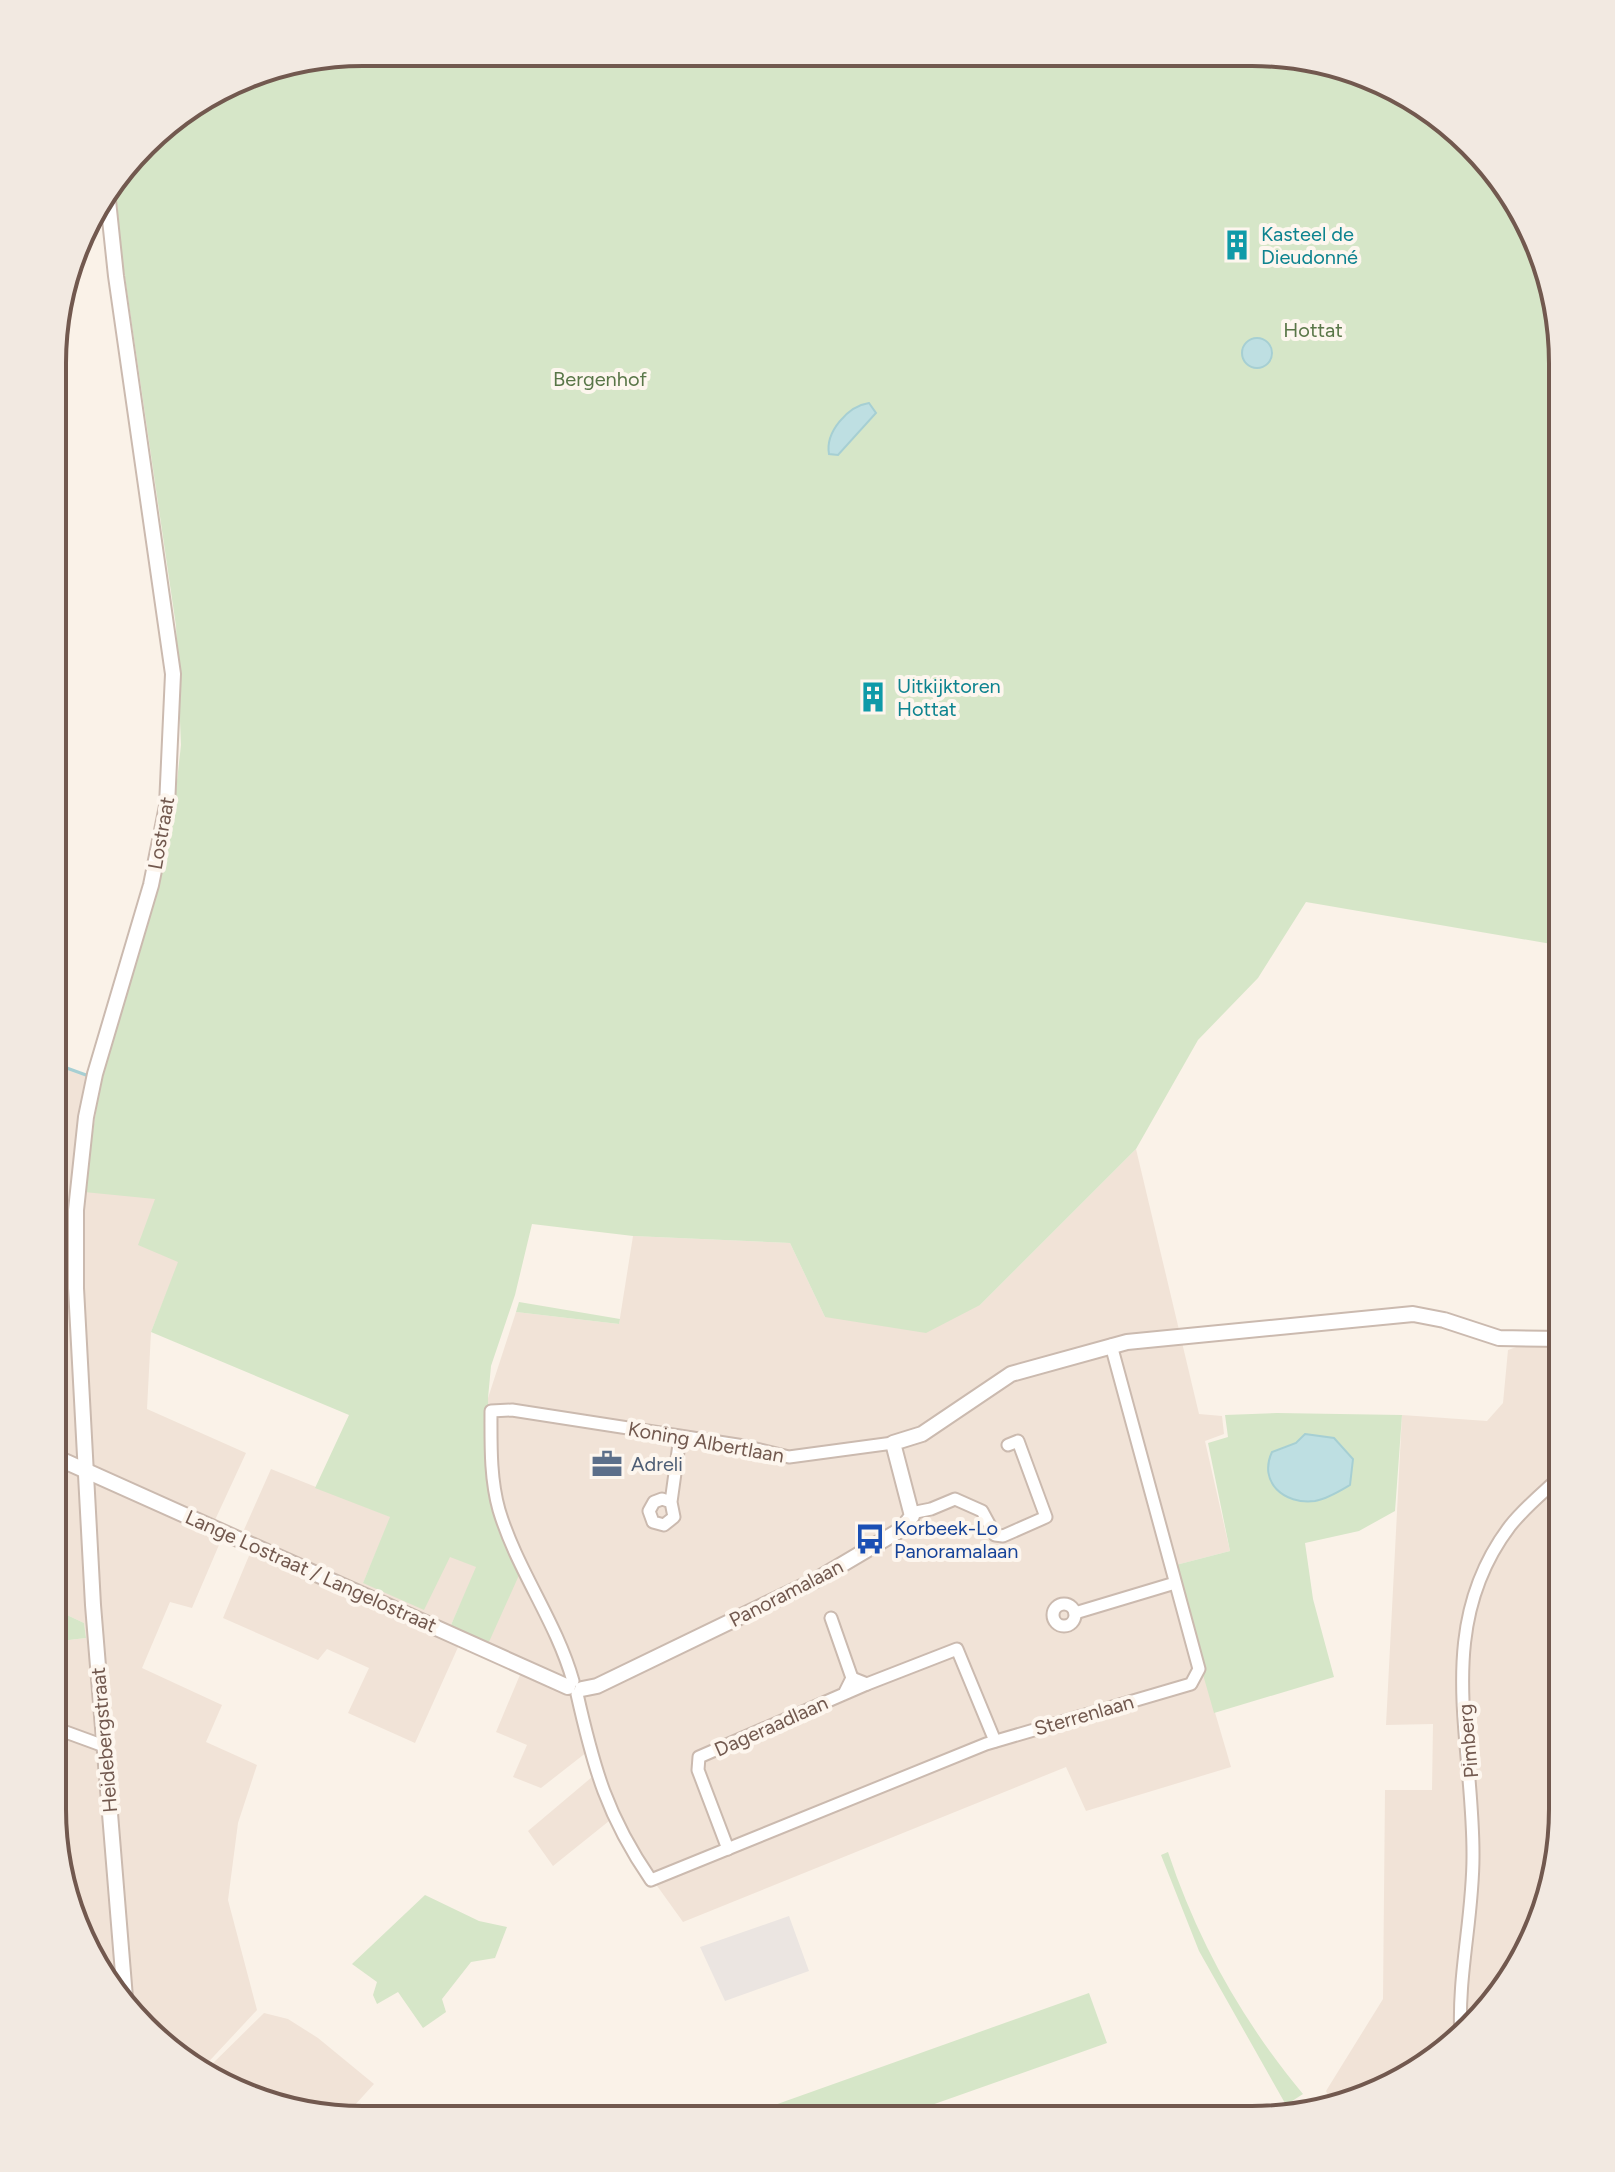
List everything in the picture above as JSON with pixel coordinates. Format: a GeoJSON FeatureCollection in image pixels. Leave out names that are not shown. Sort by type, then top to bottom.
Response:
{"type":"FeatureCollection","features":[{"type":"Feature","properties":{"kind":"street","name":"Lostraat"},"geometry":{"type":"LineString","coordinates":[[86,1469],[76,1288],[78,1177],[86,1117],[103,1040],[160,846],[167,806],[174,717],[169,625],[118,292],[109,209]]}},
{"type":"Feature","properties":{"kind":"street","name":"Koning Albertlaan"},"geometry":{"type":"LineString","coordinates":[[575,1688],[559,1640],[500,1512],[494,1488],[491,1411],[512,1410],[744,1446],[789,1457],[893,1443],[922,1434],[1011,1374],[1111,1345],[1413,1314],[1444,1320],[1499,1338],[1549,1339]]}},
{"type":"Feature","properties":{"kind":"street","name":"Sterrenlaan"},"geometry":{"type":"LineString","coordinates":[[575,1688],[597,1780],[612,1816],[651,1880],[995,1741],[1195,1680],[1199,1669],[1111,1345]]}},
{"type":"Feature","properties":{"kind":"street"},"geometry":{"type":"LineString","coordinates":[[671,1502],[680,1437]]}},
{"type":"Feature","properties":{"kind":"street"},"geometry":{"type":"LineString","coordinates":[[893,1443],[911,1513],[955,1499],[982,1511],[995,1535],[1003,1536],[1046,1517],[1018,1441],[1008,1445]]}},
{"type":"Feature","properties":{"kind":"street","name":"Lange Lostraat / Langelostraat"},"geometry":{"type":"LineString","coordinates":[[66,1461],[575,1688]]}},
{"type":"Feature","properties":{"kind":"street","name":"Heidebergstraat"},"geometry":{"type":"LineString","coordinates":[[86,1469],[124,1986]]}},
{"type":"Feature","properties":{"kind":"street","name":"Pimberg"},"geometry":{"type":"LineString","coordinates":[[1461,2020],[1461,1976],[1473,1850],[1472,1788],[1461,1664],[1464,1628],[1479,1580],[1491,1555],[1527,1506],[1549,1487]]}},
{"type":"Feature","properties":{"kind":"street","name":"Panoramalaan"},"geometry":{"type":"LineString","coordinates":[[575,1688],[597,1686],[816,1580],[902,1529],[912,1520],[911,1513]]}},
{"type":"Feature","properties":{"kind":"street"},"geometry":{"type":"LineString","coordinates":[[1075,1613],[1175,1583]]}},
{"type":"Feature","properties":{"kind":"street"},"geometry":{"type":"LineString","coordinates":[[831,1618],[852,1678],[867,1684]]}},
{"type":"Feature","properties":{"kind":"street","name":"Dageraadlaan"},"geometry":{"type":"LineString","coordinates":[[728,1849],[698,1770],[699,1757],[867,1684],[957,1649],[995,1741]]}},
{"type":"Feature","properties":{"kind":"street","name":"Dageraadlaan"},"geometry":{"type":"LineString","coordinates":[[844,1694],[852,1678]]}},
{"type":"Feature","properties":{"kind":"street"},"geometry":{"type":"LineString","coordinates":[[66,1732],[104,1746]]}},
{"type":"Feature","properties":{"kind":"shaded area"},"geometry":{"type":"Polygon","coordinates":[[[66,1069],[87,1076],[70,1190],[155,1198],[179,1262],[151,1332],[147,1409],[246,1453],[215,1520],[243,1532],[271,1469],[391,1517],[363,1583],[450,1556],[477,1567],[451,1625],[459,1645],[415,1743],[348,1713],[369,1668],[327,1649],[318,1660],[223,1618],[251,1551],[222,1538],[192,1608],[170,1602],[142,1668],[222,1705],[206,1742],[257,1765],[238,1823],[228,1900],[257,2010],[208,2062],[167,2032],[127,1990],[97,1941],[76,1886],[66,1809],[66,1640],[86,1638],[84,1623],[66,1615],[66,1069]]]}},
{"type":"Feature","properties":{"kind":"shaded area"},"geometry":{"type":"Polygon","coordinates":[[[1136,1149],[1199,1414],[1222,1416],[1224,1434],[1205,1441],[1230,1551],[1172,1566],[1231,1767],[1086,1811],[1066,1767],[683,1922],[645,1869],[614,1817],[553,1866],[528,1831],[592,1777],[587,1752],[541,1788],[513,1777],[527,1745],[496,1732],[522,1670],[485,1650],[491,1489],[488,1398],[516,1312],[619,1324],[633,1236],[790,1243],[825,1317],[980,1305],[1136,1149]]]}},
{"type":"Feature","properties":{"kind":"shaded area"},"geometry":{"type":"Polygon","coordinates":[[[1549,1335],[1549,1809],[1539,1886],[1509,1958],[1488,1990],[1462,2019],[1433,2045],[1401,2066],[1328,2096],[1326,2091],[1383,1999],[1385,1790],[1432,1790],[1433,1724],[1386,1725],[1402,1415],[1487,1421],[1503,1403],[1508,1350],[1549,1335]]]}},
{"type":"Feature","properties":{"kind":"shaded area"},"geometry":{"type":"Polygon","coordinates":[[[789,1916],[809,1971],[725,2001],[700,1947],[789,1916]]]}},
{"type":"Feature","properties":{"kind":"shaded area"},"geometry":{"type":"Polygon","coordinates":[[[264,2013],[288,2019],[318,2038],[374,2084],[354,2106],[324,2103],[267,2090],[212,2065],[264,2013]]]}},
{"type":"Feature","properties":{"kind":"green space"},"geometry":{"type":"Polygon","coordinates":[[[363,66],[1252,66],[1329,76],[1384,97],[1433,127],[1488,182],[1518,231],[1533,267],[1543,305],[1549,363],[1549,944],[1306,902],[1258,978],[1198,1040],[1136,1149],[980,1305],[926,1333],[825,1317],[790,1243],[633,1236],[532,1224],[515,1295],[491,1366],[488,1398],[491,1489],[520,1573],[488,1644],[451,1625],[476,1567],[450,1557],[424,1610],[363,1583],[390,1517],[315,1488],[349,1415],[151,1332],[178,1262],[138,1245],[155,1199],[84,1192],[100,1084],[163,870],[181,745],[176,626],[121,250],[116,197],[140,167],[167,140],[198,116],[231,97],[286,76],[324,69],[363,66]]]}},
{"type":"Feature","properties":{"kind":"green space"},"geometry":{"type":"Polygon","coordinates":[[[519,1302],[620,1319],[619,1324],[516,1312],[519,1302]]]}},
{"type":"Feature","properties":{"kind":"green space"},"geometry":{"type":"Polygon","coordinates":[[[1225,1415],[1402,1415],[1395,1511],[1359,1531],[1305,1543],[1313,1599],[1334,1677],[1214,1713],[1172,1566],[1230,1551],[1208,1443],[1228,1437],[1225,1415]]]}},
{"type":"Feature","properties":{"kind":"green space"},"geometry":{"type":"Polygon","coordinates":[[[66,1615],[84,1623],[86,1638],[66,1640],[66,1615]]]}},
{"type":"Feature","properties":{"kind":"green space"},"geometry":{"type":"Polygon","coordinates":[[[1168,1852],[1193,1918],[1224,1980],[1281,2067],[1303,2094],[1289,2103],[1285,2104],[1199,1951],[1161,1855],[1168,1852]]]}},
{"type":"Feature","properties":{"kind":"green space"},"geometry":{"type":"Polygon","coordinates":[[[425,1895],[479,1921],[507,1927],[495,1958],[471,1962],[442,1999],[446,2012],[423,2028],[398,1992],[377,2004],[373,1995],[377,1982],[352,1964],[425,1895]]]}},
{"type":"Feature","properties":{"kind":"green space"},"geometry":{"type":"Polygon","coordinates":[[[1089,1993],[1107,2043],[929,2106],[772,2106],[1089,1993]]]}},
{"type":"Feature","properties":{"kind":"water"},"geometry":{"type":"Polygon","coordinates":[[[1257,338],[1268,342],[1272,353],[1268,364],[1257,368],[1246,364],[1242,353],[1246,342],[1257,338]]]}},
{"type":"Feature","properties":{"kind":"water"},"geometry":{"type":"Polygon","coordinates":[[[869,403],[876,413],[838,455],[829,454],[831,437],[840,421],[853,409],[869,403]]]}},
{"type":"Feature","properties":{"kind":"water"},"geometry":{"type":"Polygon","coordinates":[[[1305,1434],[1334,1438],[1353,1459],[1350,1485],[1315,1501],[1293,1499],[1277,1489],[1268,1473],[1272,1452],[1296,1443],[1305,1434]]]}},
{"type":"Feature","properties":{"kind":"waterway"},"geometry":{"type":"LineString","coordinates":[[66,1068],[86,1075]]}},
{"type":"Feature","properties":{"kind":"place","name":"Kasteel de Dieudonné"},"geometry":{"type":"Point","coordinates":[1237,245]}},
{"type":"Feature","properties":{"kind":"place","name":"Uitkijktoren Hottat"},"geometry":{"type":"Point","coordinates":[873,697]}},
{"type":"Feature","properties":{"kind":"place","name":"Adreli"},"geometry":{"type":"Point","coordinates":[607,1464]}},
{"type":"Feature","properties":{"kind":"place","name":"Korbeek-Lo Panoramalaan"},"geometry":{"type":"Point","coordinates":[870,1539]}},
{"type":"Feature","properties":{"kind":"park label","name":"Hottat"},"geometry":{"type":"Point","coordinates":[1313,330]}},
{"type":"Feature","properties":{"kind":"park label","name":"Bergenhof"},"geometry":{"type":"Point","coordinates":[600,379]}}]}
